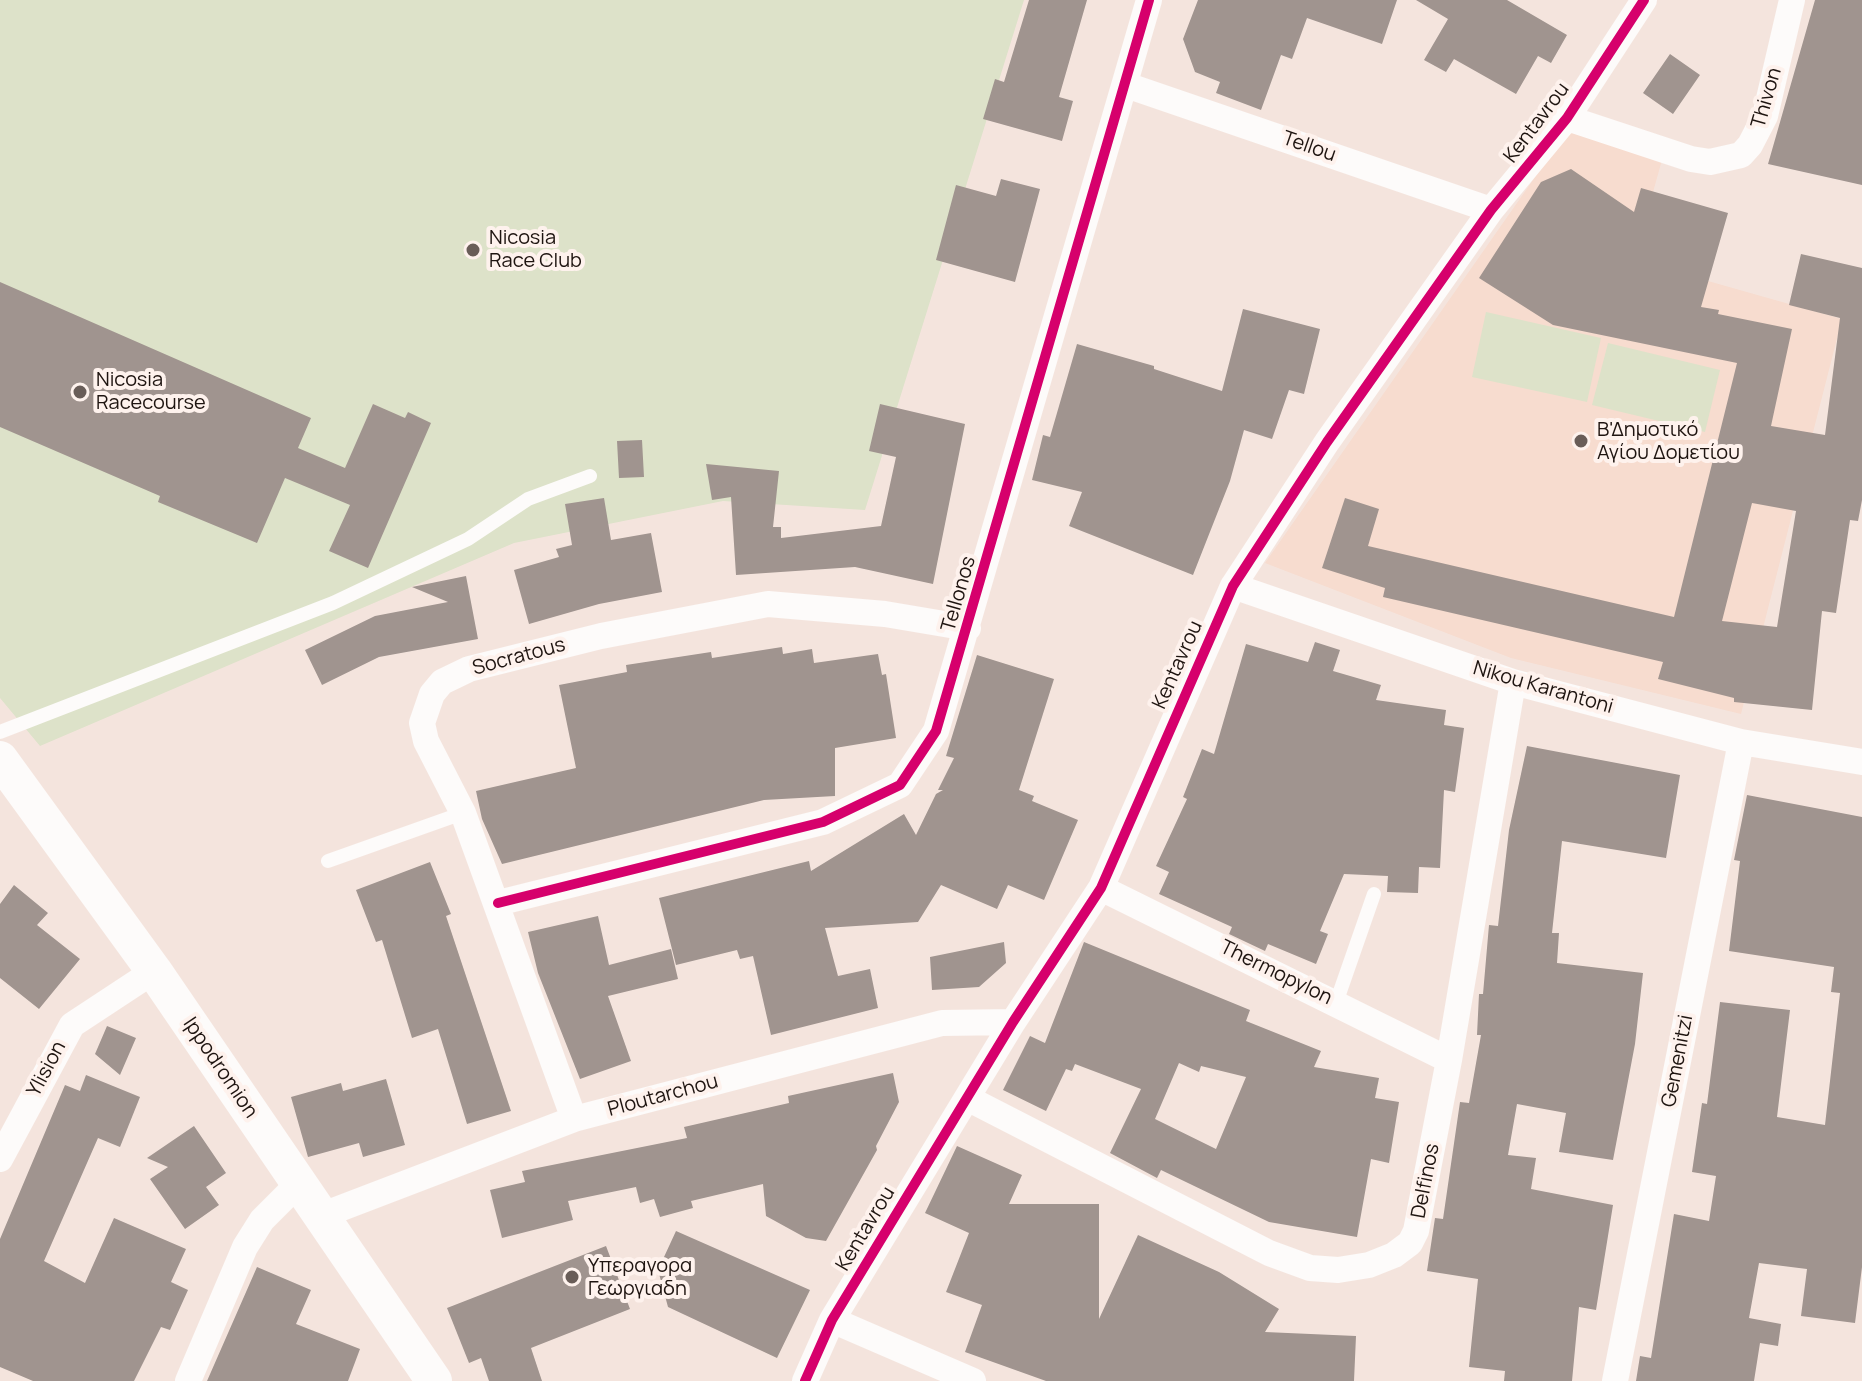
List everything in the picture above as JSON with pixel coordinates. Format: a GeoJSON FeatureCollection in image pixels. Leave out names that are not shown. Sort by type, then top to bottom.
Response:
{"type":"FeatureCollection","features":[{"type":"Feature","properties":{"kind":"street","name":"Tellonos"},"geometry":{"type":"LineString","coordinates":[[498,903],[823,822],[900,785],[936,731],[1149,0]]}},
{"type":"Feature","properties":{"kind":"street","name":"Kentavrou"},"geometry":{"type":"LineString","coordinates":[[805,1381],[832,1320],[1013,1022],[1101,888],[1233,586],[1327,442],[1491,210],[1567,118],[1644,0]]}},
{"type":"Feature","properties":{"kind":"street","name":"Thivon"},"geometry":{"type":"LineString","coordinates":[[1567,118],[1691,159],[1710,162],[1741,155],[1750,145],[1765,116],[1792,0]]}},
{"type":"Feature","properties":{"kind":"street","name":"Tellou"},"geometry":{"type":"LineString","coordinates":[[1126,85],[1491,210]]}},
{"type":"Feature","properties":{"kind":"street","name":"Nikou Karantoni"},"geometry":{"type":"LineString","coordinates":[[1233,586],[1513,682],[1741,742],[1862,760]]}},
{"type":"Feature","properties":{"kind":"street","name":"Socratous"},"geometry":{"type":"LineString","coordinates":[[574,1119],[463,813],[426,741],[422,723],[424,708],[432,694],[442,682],[469,669],[601,636],[768,604],[885,614],[968,628]]}},
{"type":"Feature","properties":{"kind":"street","name":"Delfinos"},"geometry":{"type":"LineString","coordinates":[[967,1098],[1269,1253],[1310,1268],[1338,1270],[1369,1265],[1394,1255],[1410,1243],[1416,1231],[1449,1060],[1513,682]]}},
{"type":"Feature","properties":{"kind":"street","name":"Gemenitzi"},"geometry":{"type":"LineString","coordinates":[[1615,1381],[1741,742]]}},
{"type":"Feature","properties":{"kind":"street","name":"Ippodromion"},"geometry":{"type":"LineString","coordinates":[[0,759],[154,971],[434,1381]]}},
{"type":"Feature","properties":{"kind":"street","name":"Thermopylon"},"geometry":{"type":"LineString","coordinates":[[1101,888],[1449,1060]]}},
{"type":"Feature","properties":{"kind":"street","name":"Ylision"},"geometry":{"type":"LineString","coordinates":[[1,1153],[72,1025],[154,971]]}},
{"type":"Feature","properties":{"kind":"street","name":"Ploutarchou"},"geometry":{"type":"LineString","coordinates":[[323,1215],[574,1119],[942,1023],[1013,1022]]}},
{"type":"Feature","properties":{"kind":"street"},"geometry":{"type":"LineString","coordinates":[[188,1381],[245,1247],[262,1220],[299,1183]]}},
{"type":"Feature","properties":{"kind":"street"},"geometry":{"type":"LineString","coordinates":[[832,1320],[973,1381]]}},
{"type":"Feature","properties":{"kind":"lane"},"geometry":{"type":"LineString","coordinates":[[0,732],[333,603],[468,539],[528,499],[590,476]]}},
{"type":"Feature","properties":{"kind":"lane"},"geometry":{"type":"LineString","coordinates":[[328,861],[463,813]]}},
{"type":"Feature","properties":{"kind":"lane"},"geometry":{"type":"LineString","coordinates":[[1336,1003],[1374,894]]}},
{"type":"Feature","properties":{"kind":"shaded area","name":"Β'Δημοτικό Αγίου Δομετίου"},"geometry":{"type":"Polygon","coordinates":[[[1568,130],[1662,160],[1634,260],[1842,319],[1741,714],[1511,658],[1265,563],[1568,130]]]}},
{"type":"Feature","properties":{"kind":"green space","name":"Nicosia Race Club"},"geometry":{"type":"Polygon","coordinates":[[[0,0],[1024,0],[865,510],[723,501],[514,543],[40,746],[0,698],[0,0]]]}},
{"type":"Feature","properties":{"kind":"green space"},"geometry":{"type":"Polygon","coordinates":[[[1486,312],[1601,338],[1587,402],[1472,377],[1486,312]]]}},
{"type":"Feature","properties":{"kind":"green space"},"geometry":{"type":"Polygon","coordinates":[[[1608,343],[1720,370],[1705,432],[1592,405],[1608,343]]]}},
{"type":"Feature","properties":{"kind":"building"},"geometry":{"type":"Polygon","coordinates":[[[1029,0],[1087,0],[1059,97],[1073,101],[1062,141],[983,119],[995,79],[1004,82],[1029,0]]]}},
{"type":"Feature","properties":{"kind":"building"},"geometry":{"type":"Polygon","coordinates":[[[1198,0],[1397,0],[1382,44],[1307,18],[1292,59],[1281,55],[1261,110],[1216,93],[1220,82],[1195,72],[1183,39],[1198,0]]]}},
{"type":"Feature","properties":{"kind":"building"},"geometry":{"type":"Polygon","coordinates":[[[1416,0],[1507,0],[1567,35],[1551,63],[1538,56],[1516,94],[1454,59],[1446,72],[1424,60],[1448,19],[1416,0]]]}},
{"type":"Feature","properties":{"kind":"building"},"geometry":{"type":"Polygon","coordinates":[[[1815,0],[1862,0],[1862,185],[1768,164],[1815,0]]]}},
{"type":"Feature","properties":{"kind":"building"},"geometry":{"type":"Polygon","coordinates":[[[1670,54],[1700,75],[1673,114],[1643,93],[1670,54]]]}},
{"type":"Feature","properties":{"kind":"building"},"geometry":{"type":"Polygon","coordinates":[[[1571,169],[1634,212],[1641,188],[1728,213],[1701,307],[1719,310],[1718,314],[1792,329],[1771,426],[1825,435],[1840,318],[1789,305],[1801,254],[1862,268],[1862,500],[1858,521],[1850,520],[1836,613],[1822,611],[1812,710],[1734,702],[1734,698],[1658,679],[1663,662],[1383,597],[1385,588],[1322,568],[1345,498],[1379,509],[1368,546],[1674,617],[1737,363],[1553,325],[1479,278],[1541,182],[1571,169]],[[1752,503],[1722,621],[1777,627],[1796,511],[1752,503]]]}},
{"type":"Feature","properties":{"kind":"building"},"geometry":{"type":"Polygon","coordinates":[[[1001,179],[1040,189],[1015,282],[936,260],[956,185],[996,196],[1001,179]]]}},
{"type":"Feature","properties":{"kind":"building"},"geometry":{"type":"Polygon","coordinates":[[[0,282],[311,418],[298,448],[345,468],[373,404],[405,418],[408,412],[431,423],[368,568],[329,551],[350,505],[285,478],[257,543],[158,502],[160,496],[0,427],[0,282]]]}},
{"type":"Feature","properties":{"kind":"building"},"geometry":{"type":"Polygon","coordinates":[[[1243,309],[1320,329],[1304,394],[1289,390],[1272,439],[1244,430],[1230,481],[1193,575],[1069,526],[1082,492],[1032,480],[1043,435],[1050,437],[1077,344],[1154,366],[1154,369],[1222,391],[1243,309]]]}},
{"type":"Feature","properties":{"kind":"building"},"geometry":{"type":"Polygon","coordinates":[[[880,404],[965,424],[933,584],[855,567],[736,575],[731,497],[712,500],[706,464],[779,471],[773,527],[781,527],[781,538],[881,526],[896,457],[869,451],[880,404]]]}},
{"type":"Feature","properties":{"kind":"building"},"geometry":{"type":"Polygon","coordinates":[[[642,440],[644,477],[619,478],[617,441],[642,440]]]}},
{"type":"Feature","properties":{"kind":"building"},"geometry":{"type":"Polygon","coordinates":[[[604,498],[611,540],[651,533],[662,592],[599,604],[529,624],[514,570],[559,557],[556,549],[572,545],[565,504],[604,498]]]}},
{"type":"Feature","properties":{"kind":"building"},"geometry":{"type":"Polygon","coordinates":[[[466,576],[478,639],[379,657],[322,685],[305,650],[375,616],[448,602],[412,587],[466,576]]]}},
{"type":"Feature","properties":{"kind":"building"},"geometry":{"type":"Polygon","coordinates":[[[1315,642],[1340,650],[1333,671],[1381,685],[1376,700],[1446,710],[1444,725],[1464,728],[1455,792],[1444,790],[1440,868],[1419,867],[1418,893],[1387,892],[1388,876],[1344,874],[1320,931],[1328,934],[1316,964],[1268,944],[1265,951],[1229,934],[1232,927],[1159,894],[1169,872],[1156,866],[1187,799],[1183,797],[1202,749],[1214,754],[1246,644],[1308,662],[1315,642]]]}},
{"type":"Feature","properties":{"kind":"building"},"geometry":{"type":"Polygon","coordinates":[[[782,647],[783,654],[812,649],[814,663],[878,654],[882,675],[886,674],[896,738],[835,748],[835,796],[764,800],[502,864],[482,819],[476,791],[576,768],[559,685],[627,672],[626,665],[711,652],[712,658],[782,647]]]}},
{"type":"Feature","properties":{"kind":"building"},"geometry":{"type":"Polygon","coordinates":[[[977,655],[1054,679],[1019,790],[1034,796],[1032,801],[1078,820],[1044,900],[1008,885],[997,909],[941,885],[918,922],[825,928],[838,976],[870,969],[878,1008],[771,1035],[753,956],[740,959],[737,950],[676,965],[659,898],[809,861],[811,871],[904,814],[916,835],[936,794],[943,790],[938,790],[954,758],[946,756],[977,655]]]}},
{"type":"Feature","properties":{"kind":"building"},"geometry":{"type":"Polygon","coordinates":[[[1527,746],[1680,775],[1666,858],[1562,841],[1552,933],[1559,933],[1557,963],[1643,973],[1635,1044],[1613,1160],[1559,1152],[1566,1113],[1517,1104],[1508,1155],[1536,1158],[1531,1189],[1613,1205],[1596,1310],[1579,1307],[1572,1381],[1504,1381],[1505,1371],[1469,1367],[1478,1279],[1427,1271],[1435,1218],[1443,1219],[1460,1102],[1469,1103],[1481,1035],[1477,1035],[1479,994],[1483,994],[1489,925],[1498,926],[1509,830],[1527,746]]]}},
{"type":"Feature","properties":{"kind":"building"},"geometry":{"type":"Polygon","coordinates":[[[1747,795],[1862,817],[1862,1267],[1855,1323],[1801,1316],[1807,1269],[1759,1263],[1749,1318],[1781,1324],[1778,1346],[1760,1343],[1754,1381],[1636,1381],[1640,1356],[1651,1358],[1674,1214],[1709,1221],[1716,1176],[1692,1172],[1702,1103],[1707,1104],[1720,1002],[1790,1010],[1777,1117],[1825,1125],[1840,993],[1831,992],[1834,967],[1729,951],[1740,861],[1734,860],[1747,795]]]}},
{"type":"Feature","properties":{"kind":"building"},"geometry":{"type":"Polygon","coordinates":[[[430,862],[451,914],[446,916],[511,1111],[467,1124],[438,1029],[412,1038],[382,940],[376,942],[356,890],[430,862]]]}},
{"type":"Feature","properties":{"kind":"building"},"geometry":{"type":"Polygon","coordinates":[[[14,885],[48,913],[37,925],[80,959],[39,1009],[0,978],[0,904],[14,885]]]}},
{"type":"Feature","properties":{"kind":"building"},"geometry":{"type":"Polygon","coordinates":[[[598,916],[609,965],[671,949],[678,979],[608,996],[631,1061],[580,1079],[538,973],[528,932],[598,916]]]}},
{"type":"Feature","properties":{"kind":"building"},"geometry":{"type":"Polygon","coordinates":[[[1004,942],[1006,963],[979,987],[932,990],[930,957],[1004,942]]]}},
{"type":"Feature","properties":{"kind":"building"},"geometry":{"type":"Polygon","coordinates":[[[1084,942],[1250,1010],[1246,1021],[1321,1051],[1314,1067],[1379,1078],[1375,1098],[1399,1102],[1389,1163],[1371,1159],[1357,1237],[1269,1222],[1161,1170],[1157,1178],[1110,1153],[1141,1089],[1075,1064],[1072,1071],[1066,1069],[1046,1111],[1003,1090],[1030,1036],[1045,1043],[1084,942]],[[1179,1063],[1155,1119],[1216,1149],[1246,1077],[1201,1066],[1199,1072],[1179,1063]]]}},
{"type":"Feature","properties":{"kind":"building"},"geometry":{"type":"Polygon","coordinates":[[[107,1026],[136,1038],[120,1075],[95,1054],[107,1026]]]}},
{"type":"Feature","properties":{"kind":"building"},"geometry":{"type":"Polygon","coordinates":[[[893,1073],[899,1102],[876,1146],[877,1150],[826,1241],[806,1238],[766,1216],[763,1184],[691,1201],[693,1208],[660,1217],[654,1199],[640,1203],[636,1187],[568,1201],[573,1220],[502,1238],[490,1190],[525,1182],[522,1171],[687,1138],[684,1127],[789,1103],[788,1096],[893,1073]]]}},
{"type":"Feature","properties":{"kind":"building"},"geometry":{"type":"Polygon","coordinates":[[[86,1075],[140,1097],[120,1147],[98,1138],[44,1261],[85,1283],[114,1218],[186,1249],[171,1282],[188,1290],[170,1330],[161,1327],[134,1381],[33,1381],[0,1367],[0,1239],[65,1085],[80,1091],[86,1075]]]}},
{"type":"Feature","properties":{"kind":"building"},"geometry":{"type":"Polygon","coordinates":[[[386,1079],[405,1145],[363,1157],[359,1143],[308,1157],[291,1097],[341,1083],[343,1091],[386,1079]]]}},
{"type":"Feature","properties":{"kind":"building"},"geometry":{"type":"Polygon","coordinates":[[[194,1126],[226,1173],[206,1187],[219,1205],[185,1229],[150,1179],[168,1167],[147,1158],[194,1126]]]}},
{"type":"Feature","properties":{"kind":"building"},"geometry":{"type":"Polygon","coordinates":[[[957,1146],[1022,1175],[1009,1204],[1099,1204],[1099,1319],[1138,1235],[1219,1272],[1279,1309],[1265,1332],[1356,1336],[1354,1381],[1046,1381],[965,1352],[982,1305],[946,1292],[969,1233],[925,1213],[957,1146]]]}},
{"type":"Feature","properties":{"kind":"building"},"geometry":{"type":"Polygon","coordinates":[[[676,1231],[810,1290],[777,1358],[668,1307],[658,1270],[676,1231]]]}},
{"type":"Feature","properties":{"kind":"building","name":"Υπεραγορα Γεωργιαδη"},"geometry":{"type":"Polygon","coordinates":[[[606,1246],[630,1309],[531,1348],[542,1381],[489,1381],[481,1358],[469,1363],[447,1308],[606,1246]]]}},
{"type":"Feature","properties":{"kind":"building"},"geometry":{"type":"Polygon","coordinates":[[[257,1267],[311,1290],[296,1324],[360,1349],[348,1381],[207,1381],[257,1267]]]}},
{"type":"Feature","properties":{"kind":"cycle path"},"geometry":{"type":"LineString","coordinates":[[498,903],[823,822],[900,785],[936,731],[1149,0]]}},
{"type":"Feature","properties":{"kind":"cycle path"},"geometry":{"type":"LineString","coordinates":[[805,1381],[832,1320],[1013,1022],[1101,888],[1233,586],[1327,442],[1491,210],[1567,118],[1644,0]]}},
{"type":"Feature","properties":{"kind":"place","name":"Nicosia Race Club"},"geometry":{"type":"Point","coordinates":[473,250]}},
{"type":"Feature","properties":{"kind":"place","name":"Nicosia Racecourse"},"geometry":{"type":"Point","coordinates":[80,392]}},
{"type":"Feature","properties":{"kind":"place","name":"Β'Δημοτικό Αγίου Δομετίου"},"geometry":{"type":"Point","coordinates":[1581,441]}},
{"type":"Feature","properties":{"kind":"place","name":"Υπεραγορα Γεωργιαδη"},"geometry":{"type":"Point","coordinates":[572,1277]}}]}
